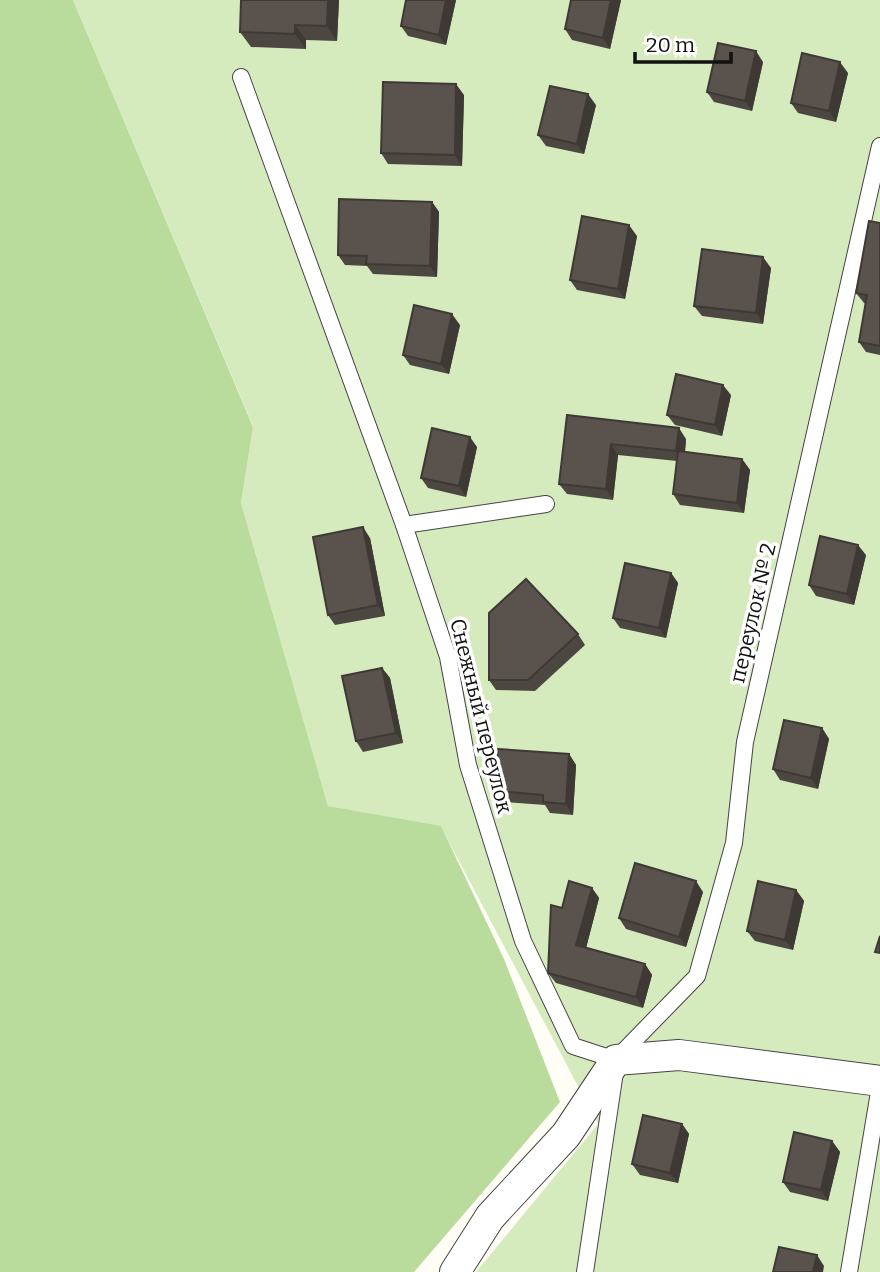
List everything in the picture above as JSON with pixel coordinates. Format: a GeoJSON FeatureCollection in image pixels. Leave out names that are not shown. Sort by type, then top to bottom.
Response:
{"type":"FeatureCollection","features":[{"type":"Feature","properties":{"kind":"street"},"geometry":{"type":"LineString","coordinates":[[454,1272],[490,1217],[566,1135],[616,1060],[679,1055],[880,1084]]}},
{"type":"Feature","properties":{"kind":"lane","name":"Снежный переулок"},"geometry":{"type":"LineString","coordinates":[[241,77],[404,524],[447,657],[468,765],[523,941],[573,1046],[616,1060]]}},
{"type":"Feature","properties":{"kind":"lane","name":"переулок № 2"},"geometry":{"type":"LineString","coordinates":[[616,1060],[697,976],[734,843],[745,742],[880,146]]}},
{"type":"Feature","properties":{"kind":"lane"},"geometry":{"type":"LineString","coordinates":[[404,524],[546,504]]}},
{"type":"Feature","properties":{"kind":"lane"},"geometry":{"type":"LineString","coordinates":[[585,1272],[616,1060]]}},
{"type":"Feature","properties":{"kind":"lane"},"geometry":{"type":"LineString","coordinates":[[849,1272],[880,1084]]}},
{"type":"Feature","properties":{"kind":"green space"},"geometry":{"type":"Polygon","coordinates":[[[0,0],[73,0],[253,427],[241,503],[328,806],[441,826],[504,959],[560,1102],[414,1272],[0,1272],[0,0]]]}},
{"type":"Feature","properties":{"kind":"green space"},"geometry":{"type":"Polygon","coordinates":[[[73,0],[880,0],[880,1272],[476,1272],[598,1124],[441,827],[328,806],[241,503],[253,426],[73,0]]]}},
{"type":"Feature","properties":{"kind":"building"},"geometry":{"type":"Polygon","coordinates":[[[241,0],[328,0],[327,26],[295,25],[295,34],[240,32],[241,0]]]}},
{"type":"Feature","properties":{"kind":"building"},"geometry":{"type":"Polygon","coordinates":[[[406,0],[446,0],[439,35],[401,26],[406,0]]]}},
{"type":"Feature","properties":{"kind":"building"},"geometry":{"type":"Polygon","coordinates":[[[571,0],[611,0],[603,38],[565,29],[571,0]]]}},
{"type":"Feature","properties":{"kind":"building"},"geometry":{"type":"Polygon","coordinates":[[[718,43],[756,51],[745,101],[707,92],[718,43]]]}},
{"type":"Feature","properties":{"kind":"building"},"geometry":{"type":"Polygon","coordinates":[[[802,53],[840,62],[829,111],[791,103],[802,53]]]}},
{"type":"Feature","properties":{"kind":"building"},"geometry":{"type":"Polygon","coordinates":[[[383,82],[456,84],[455,155],[381,153],[383,82]]]}},
{"type":"Feature","properties":{"kind":"building"},"geometry":{"type":"Polygon","coordinates":[[[550,86],[588,94],[577,144],[538,135],[550,86]]]}},
{"type":"Feature","properties":{"kind":"building"},"geometry":{"type":"Polygon","coordinates":[[[339,199],[432,202],[430,266],[366,264],[367,256],[338,255],[339,199]]]}},
{"type":"Feature","properties":{"kind":"building"},"geometry":{"type":"Polygon","coordinates":[[[582,216],[629,225],[618,289],[570,280],[582,216]]]}},
{"type":"Feature","properties":{"kind":"building"},"geometry":{"type":"Polygon","coordinates":[[[869,221],[880,223],[880,346],[859,342],[867,295],[856,293],[869,221]]]}},
{"type":"Feature","properties":{"kind":"building"},"geometry":{"type":"Polygon","coordinates":[[[702,249],[763,257],[756,313],[694,306],[702,249]]]}},
{"type":"Feature","properties":{"kind":"building"},"geometry":{"type":"Polygon","coordinates":[[[414,305],[452,314],[441,364],[403,355],[414,305]]]}},
{"type":"Feature","properties":{"kind":"building"},"geometry":{"type":"Polygon","coordinates":[[[676,374],[723,385],[715,425],[667,415],[676,374]]]}},
{"type":"Feature","properties":{"kind":"building"},"geometry":{"type":"Polygon","coordinates":[[[567,415],[679,428],[676,451],[611,444],[606,489],[559,484],[567,415]]]}},
{"type":"Feature","properties":{"kind":"building"},"geometry":{"type":"Polygon","coordinates":[[[432,428],[470,437],[459,486],[421,478],[432,428]]]}},
{"type":"Feature","properties":{"kind":"building"},"geometry":{"type":"Polygon","coordinates":[[[678,451],[742,459],[737,503],[673,494],[678,451]]]}},
{"type":"Feature","properties":{"kind":"building"},"geometry":{"type":"Polygon","coordinates":[[[363,527],[378,605],[328,615],[313,537],[363,527]]]}},
{"type":"Feature","properties":{"kind":"building"},"geometry":{"type":"Polygon","coordinates":[[[820,536],[858,545],[847,594],[809,585],[820,536]]]}},
{"type":"Feature","properties":{"kind":"building"},"geometry":{"type":"Polygon","coordinates":[[[625,563],[671,573],[659,628],[613,618],[625,563]]]}},
{"type":"Feature","properties":{"kind":"building"},"geometry":{"type":"Polygon","coordinates":[[[526,579],[578,634],[528,680],[489,680],[489,613],[526,579]]]}},
{"type":"Feature","properties":{"kind":"building"},"geometry":{"type":"Polygon","coordinates":[[[382,668],[396,733],[356,741],[342,676],[382,668]]]}},
{"type":"Feature","properties":{"kind":"building"},"geometry":{"type":"Polygon","coordinates":[[[784,720],[822,728],[811,778],[773,769],[784,720]]]}},
{"type":"Feature","properties":{"kind":"building"},"geometry":{"type":"Polygon","coordinates":[[[498,749],[569,754],[566,804],[543,802],[543,795],[495,791],[498,749]]]}},
{"type":"Feature","properties":{"kind":"building"},"geometry":{"type":"Polygon","coordinates":[[[635,863],[696,881],[679,937],[619,918],[635,863]]]}},
{"type":"Feature","properties":{"kind":"building"},"geometry":{"type":"Polygon","coordinates":[[[569,881],[592,888],[576,945],[645,964],[636,997],[548,973],[551,905],[562,908],[569,881]]]}},
{"type":"Feature","properties":{"kind":"building"},"geometry":{"type":"Polygon","coordinates":[[[758,881],[796,890],[785,940],[747,931],[758,881]]]}},
{"type":"Feature","properties":{"kind":"building"},"geometry":{"type":"Polygon","coordinates":[[[880,936],[880,953],[875,952],[880,936]]]}},
{"type":"Feature","properties":{"kind":"building"},"geometry":{"type":"Polygon","coordinates":[[[643,1115],[682,1124],[670,1173],[632,1164],[643,1115]]]}},
{"type":"Feature","properties":{"kind":"building"},"geometry":{"type":"Polygon","coordinates":[[[794,1132],[832,1141],[821,1190],[783,1182],[794,1132]]]}},
{"type":"Feature","properties":{"kind":"building"},"geometry":{"type":"Polygon","coordinates":[[[779,1247],[817,1255],[813,1272],[773,1272],[779,1247]]]}}]}
